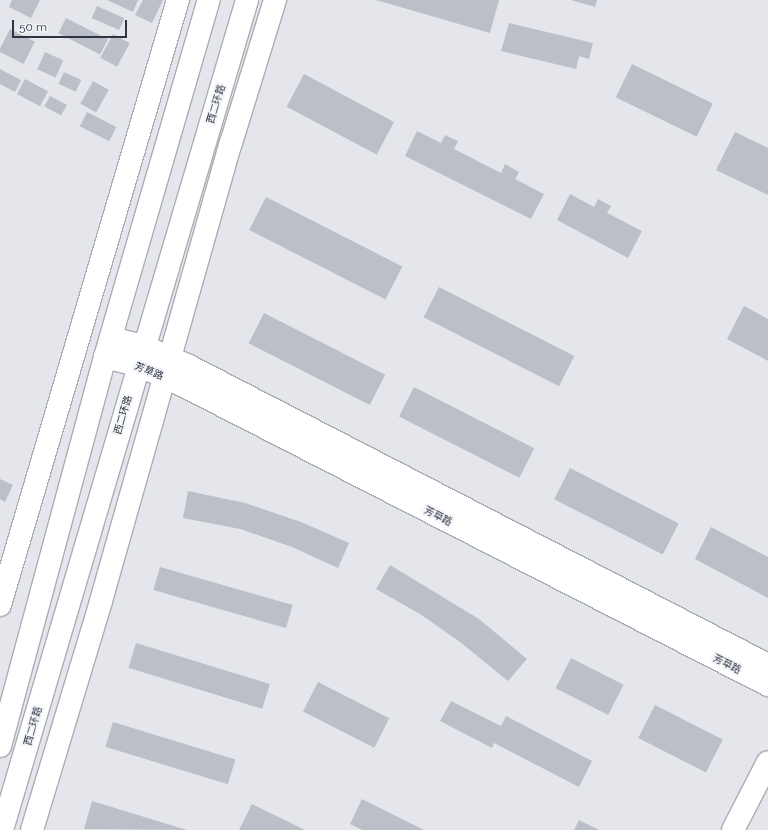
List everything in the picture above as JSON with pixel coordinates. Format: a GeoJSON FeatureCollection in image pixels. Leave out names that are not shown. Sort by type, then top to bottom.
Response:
{"type":"FeatureCollection","features":[{"type":"Feature","properties":{"kind":"street"},"geometry":{"type":"LineString","coordinates":[[0,605],[178,0]]}},
{"type":"Feature","properties":{"kind":"street"},"geometry":{"type":"LineString","coordinates":[[0,746],[108,348],[209,0]]}},
{"type":"Feature","properties":{"kind":"street","name":"西二环路"},"geometry":{"type":"LineString","coordinates":[[2,830],[140,356],[247,0]]}},
{"type":"Feature","properties":{"kind":"street"},"geometry":{"type":"LineString","coordinates":[[32,830],[169,368],[231,143],[275,0]]}},
{"type":"Feature","properties":{"kind":"street","name":"芳草路"},"geometry":{"type":"LineString","coordinates":[[108,348],[140,356],[169,368],[768,665]]}},
{"type":"Feature","properties":{"kind":"street","name":"芳草路"},"geometry":{"type":"LineString","coordinates":[[169,368],[768,685]]}},
{"type":"Feature","properties":{"kind":"street"},"geometry":{"type":"LineString","coordinates":[[733,830],[768,762]]}},
{"type":"Feature","properties":{"kind":"building"},"geometry":{"type":"Polygon","coordinates":[[[12,0],[40,0],[31,18],[9,7],[12,0]]]}},
{"type":"Feature","properties":{"kind":"building"},"geometry":{"type":"Polygon","coordinates":[[[107,0],[138,0],[133,12],[107,0]]]}},
{"type":"Feature","properties":{"kind":"building"},"geometry":{"type":"Polygon","coordinates":[[[143,0],[163,0],[152,23],[135,15],[143,0]]]}},
{"type":"Feature","properties":{"kind":"building"},"geometry":{"type":"Polygon","coordinates":[[[376,0],[499,0],[490,33],[376,0]]]}},
{"type":"Feature","properties":{"kind":"building"},"geometry":{"type":"Polygon","coordinates":[[[571,0],[597,0],[595,7],[571,0]]]}},
{"type":"Feature","properties":{"kind":"building"},"geometry":{"type":"Polygon","coordinates":[[[97,6],[124,18],[119,30],[92,18],[97,6]]]}},
{"type":"Feature","properties":{"kind":"building"},"geometry":{"type":"Polygon","coordinates":[[[66,18],[108,39],[100,54],[58,33],[66,18]]]}},
{"type":"Feature","properties":{"kind":"building"},"geometry":{"type":"Polygon","coordinates":[[[509,23],[593,43],[589,59],[579,56],[576,69],[501,51],[509,23]]]}},
{"type":"Feature","properties":{"kind":"building"},"geometry":{"type":"Polygon","coordinates":[[[10,29],[35,42],[24,64],[0,52],[0,49],[10,29]]]}},
{"type":"Feature","properties":{"kind":"building"},"geometry":{"type":"Polygon","coordinates":[[[113,34],[130,43],[117,67],[100,58],[113,34]]]}},
{"type":"Feature","properties":{"kind":"building"},"geometry":{"type":"Polygon","coordinates":[[[45,52],[63,60],[56,77],[37,69],[45,52]]]}},
{"type":"Feature","properties":{"kind":"building"},"geometry":{"type":"Polygon","coordinates":[[[632,64],[713,103],[697,137],[616,97],[632,64]]]}},
{"type":"Feature","properties":{"kind":"building"},"geometry":{"type":"Polygon","coordinates":[[[0,69],[21,80],[15,92],[0,84],[0,69]]]}},
{"type":"Feature","properties":{"kind":"building"},"geometry":{"type":"Polygon","coordinates":[[[64,72],[81,80],[76,92],[59,84],[64,72]]]}},
{"type":"Feature","properties":{"kind":"building"},"geometry":{"type":"Polygon","coordinates":[[[304,74],[394,122],[377,155],[287,107],[304,74]]]}},
{"type":"Feature","properties":{"kind":"building"},"geometry":{"type":"Polygon","coordinates":[[[25,79],[48,91],[40,106],[17,94],[25,79]]]}},
{"type":"Feature","properties":{"kind":"building"},"geometry":{"type":"Polygon","coordinates":[[[93,81],[109,90],[96,112],[80,104],[93,81]]]}},
{"type":"Feature","properties":{"kind":"building"},"geometry":{"type":"Polygon","coordinates":[[[50,96],[67,105],[61,116],[44,107],[50,96]]]}},
{"type":"Feature","properties":{"kind":"building"},"geometry":{"type":"Polygon","coordinates":[[[87,112],[116,127],[109,141],[80,126],[87,112]]]}},
{"type":"Feature","properties":{"kind":"building"},"geometry":{"type":"Polygon","coordinates":[[[417,131],[441,143],[445,135],[458,141],[454,149],[501,173],[505,164],[519,172],[515,179],[544,194],[531,219],[405,156],[417,131]]]}},
{"type":"Feature","properties":{"kind":"building"},"geometry":{"type":"Polygon","coordinates":[[[735,132],[768,148],[768,195],[716,170],[735,132]]]}},
{"type":"Feature","properties":{"kind":"building"},"geometry":{"type":"Polygon","coordinates":[[[570,194],[594,207],[598,199],[611,206],[607,213],[642,231],[628,258],[557,220],[570,194]]]}},
{"type":"Feature","properties":{"kind":"building"},"geometry":{"type":"Polygon","coordinates":[[[266,197],[402,266],[386,299],[249,230],[266,197]]]}},
{"type":"Feature","properties":{"kind":"building"},"geometry":{"type":"Polygon","coordinates":[[[439,287],[574,356],[559,386],[424,317],[439,287]]]}},
{"type":"Feature","properties":{"kind":"building"},"geometry":{"type":"Polygon","coordinates":[[[744,306],[768,319],[768,361],[727,339],[744,306]]]}},
{"type":"Feature","properties":{"kind":"building"},"geometry":{"type":"Polygon","coordinates":[[[264,313],[385,375],[370,405],[249,343],[264,313]]]}},
{"type":"Feature","properties":{"kind":"building"},"geometry":{"type":"Polygon","coordinates":[[[414,387],[534,448],[519,478],[399,416],[414,387]]]}},
{"type":"Feature","properties":{"kind":"building"},"geometry":{"type":"Polygon","coordinates":[[[570,468],[679,523],[663,555],[554,499],[570,468]]]}},
{"type":"Feature","properties":{"kind":"building"},"geometry":{"type":"Polygon","coordinates":[[[0,479],[13,485],[5,502],[0,499],[0,479]]]}},
{"type":"Feature","properties":{"kind":"building"},"geometry":{"type":"Polygon","coordinates":[[[188,491],[245,503],[301,522],[349,543],[338,568],[292,547],[240,529],[183,518],[188,491]]]}},
{"type":"Feature","properties":{"kind":"building"},"geometry":{"type":"Polygon","coordinates":[[[711,527],[768,557],[768,598],[695,559],[711,527]]]}},
{"type":"Feature","properties":{"kind":"building"},"geometry":{"type":"Polygon","coordinates":[[[390,565],[479,619],[527,659],[508,681],[460,642],[420,614],[376,589],[390,565]]]}},
{"type":"Feature","properties":{"kind":"building"},"geometry":{"type":"Polygon","coordinates":[[[160,567],[293,605],[286,628],[153,590],[160,567]]]}},
{"type":"Feature","properties":{"kind":"building"},"geometry":{"type":"Polygon","coordinates":[[[136,643],[270,684],[262,709],[128,668],[136,643]]]}},
{"type":"Feature","properties":{"kind":"building"},"geometry":{"type":"Polygon","coordinates":[[[571,658],[624,685],[608,715],[556,688],[571,658]]]}},
{"type":"Feature","properties":{"kind":"building"},"geometry":{"type":"Polygon","coordinates":[[[318,682],[389,718],[374,748],[303,711],[318,682]]]}},
{"type":"Feature","properties":{"kind":"building"},"geometry":{"type":"Polygon","coordinates":[[[451,701],[501,726],[506,716],[592,761],[579,787],[494,743],[492,748],[440,721],[451,701]]]}},
{"type":"Feature","properties":{"kind":"building"},"geometry":{"type":"Polygon","coordinates":[[[655,705],[723,740],[706,772],[638,738],[655,705]]]}},
{"type":"Feature","properties":{"kind":"building"},"geometry":{"type":"Polygon","coordinates":[[[113,722],[235,759],[228,784],[105,747],[113,722]]]}},
{"type":"Feature","properties":{"kind":"building"},"geometry":{"type":"Polygon","coordinates":[[[362,799],[424,830],[362,830],[350,824],[362,799]]]}},
{"type":"Feature","properties":{"kind":"building"},"geometry":{"type":"Polygon","coordinates":[[[92,801],[187,830],[84,829],[92,801]]]}},
{"type":"Feature","properties":{"kind":"building"},"geometry":{"type":"Polygon","coordinates":[[[252,804],[305,830],[239,830],[252,804]]]}},
{"type":"Feature","properties":{"kind":"building"},"geometry":{"type":"Polygon","coordinates":[[[579,820],[599,830],[574,830],[579,820]]]}}]}
